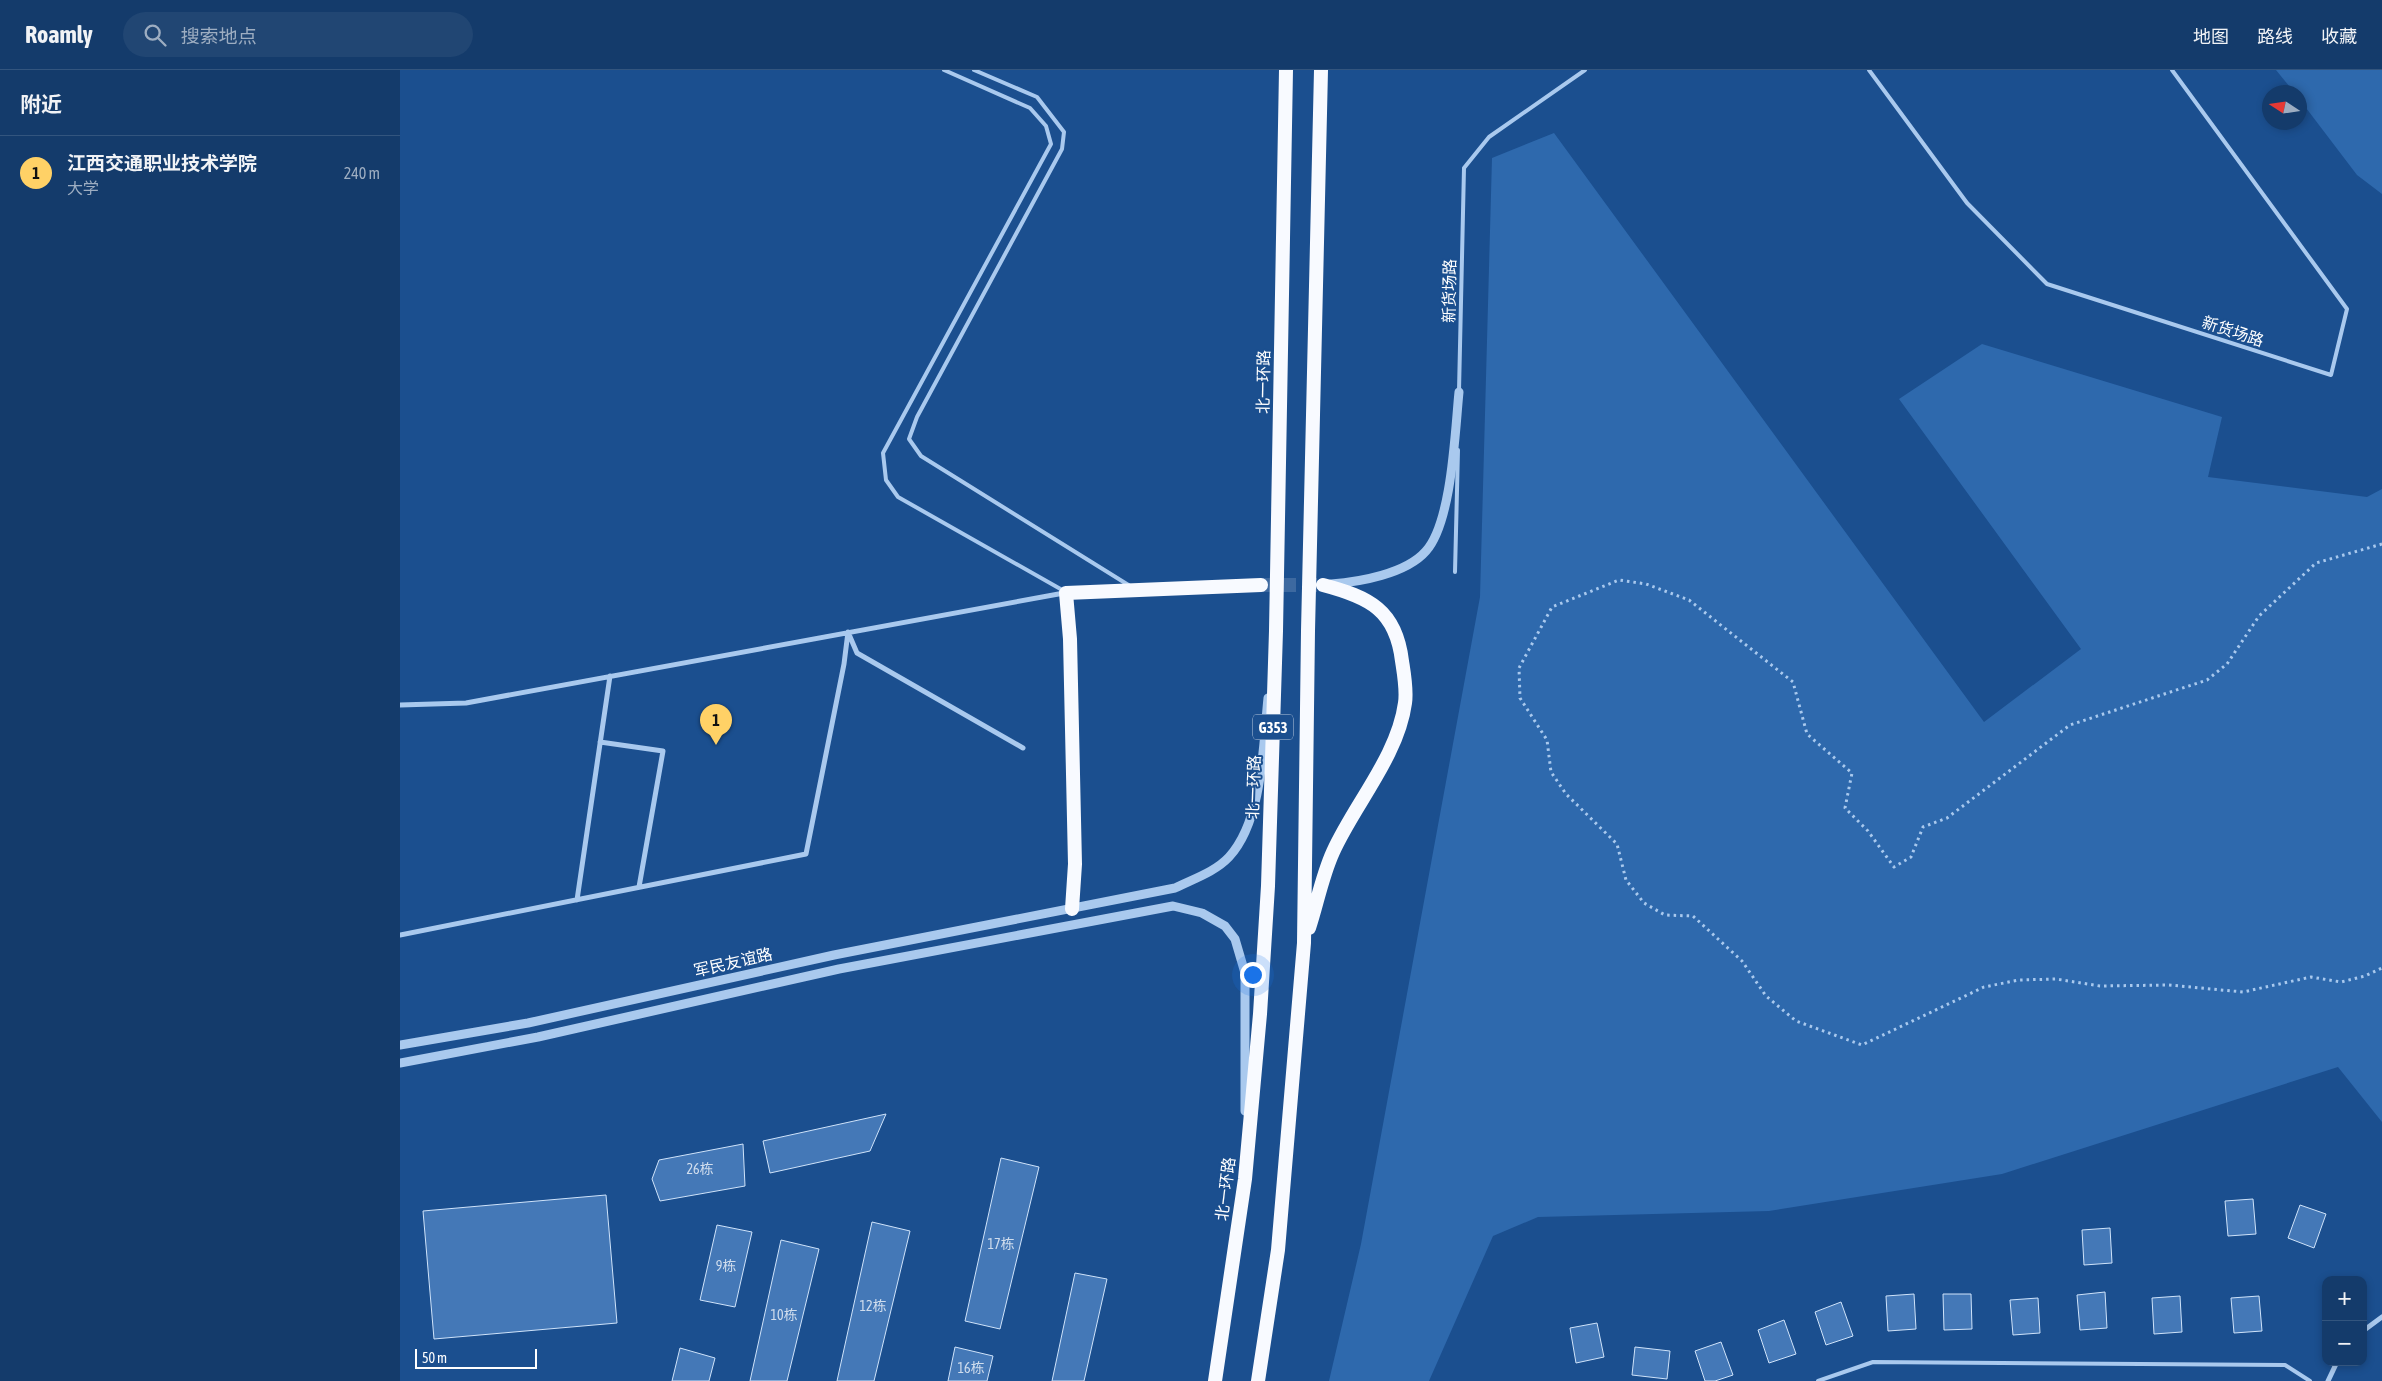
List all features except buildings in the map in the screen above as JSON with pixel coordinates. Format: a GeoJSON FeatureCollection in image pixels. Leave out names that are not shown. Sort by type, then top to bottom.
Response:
{"type":"FeatureCollection","features":[{"type":"Feature","properties":{"kind":"highway","name":"北一环路"},"geometry":{"type":"LineString","coordinates":[[1215,1381],[1245,1178],[1260,1014],[1268,886],[1276,631],[1286,70]]}},
{"type":"Feature","properties":{"kind":"highway","name":"G353"},"geometry":{"type":"LineString","coordinates":[[1258,1381],[1278,1250],[1304,943],[1308,631],[1321,70]]}},
{"type":"Feature","properties":{"kind":"highway"},"geometry":{"type":"LineString","coordinates":[[1304,943],[1333,853],[1395,738],[1405,703],[1400,642],[1387,617],[1369,600],[1348,591],[1323,585]]}},
{"type":"Feature","properties":{"kind":"highway"},"geometry":{"type":"LineString","coordinates":[[1072,909],[1075,864],[1070,639],[1066,593],[1261,586]]}},
{"type":"Feature","properties":{"kind":"street"},"geometry":{"type":"LineString","coordinates":[[1323,585],[1363,582],[1415,561],[1427,551],[1436,535],[1443,514],[1459,392]]}},
{"type":"Feature","properties":{"kind":"street"},"geometry":{"type":"LineString","coordinates":[[400,704],[466,703],[1066,593]]}},
{"type":"Feature","properties":{"kind":"street","name":"军民友谊路"},"geometry":{"type":"LineString","coordinates":[[400,1046],[528,1023],[834,955],[1175,888],[1208,873],[1229,857],[1242,837],[1256,801],[1276,631]]}},
{"type":"Feature","properties":{"kind":"street"},"geometry":{"type":"LineString","coordinates":[[848,632],[857,653],[1023,748]]}},
{"type":"Feature","properties":{"kind":"street"},"geometry":{"type":"LineString","coordinates":[[400,935],[806,854],[844,664],[848,632]]}},
{"type":"Feature","properties":{"kind":"street"},"geometry":{"type":"LineString","coordinates":[[577,900],[610,676]]}},
{"type":"Feature","properties":{"kind":"street"},"geometry":{"type":"LineString","coordinates":[[600,742],[663,751],[639,887]]}},
{"type":"Feature","properties":{"kind":"street","name":"军民友谊路"},"geometry":{"type":"LineString","coordinates":[[400,1063],[538,1037],[839,969],[1174,906],[1202,913],[1224,926],[1235,939],[1245,973],[1245,1178]]}},
{"type":"Feature","properties":{"kind":"street"},"geometry":{"type":"LineString","coordinates":[[2367,1328],[2382,1317]]}},
{"type":"Feature","properties":{"kind":"street"},"geometry":{"type":"LineString","coordinates":[[2328,1381],[2335,1366]]}},
{"type":"Feature","properties":{"kind":"lane"},"geometry":{"type":"LineString","coordinates":[[944,70],[1030,108],[1046,126],[1051,144],[883,453],[886,480],[898,497],[1066,593]]}},
{"type":"Feature","properties":{"kind":"lane"},"geometry":{"type":"LineString","coordinates":[[974,70],[1037,97],[1064,132],[1062,149],[917,417],[909,440],[921,456],[1137,590]]}},
{"type":"Feature","properties":{"kind":"lane","name":"新货场路"},"geometry":{"type":"LineString","coordinates":[[1455,572],[1464,168],[1489,137],[1585,70]]}},
{"type":"Feature","properties":{"kind":"lane","name":"新货场路"},"geometry":{"type":"LineString","coordinates":[[1869,70],[1967,203],[2047,284],[2331,375],[2346,309],[2172,70]]}},
{"type":"Feature","properties":{"kind":"lane"},"geometry":{"type":"LineString","coordinates":[[1818,1381],[1873,1362],[1882,1362],[2285,1365],[2310,1381]]}},
{"type":"Feature","properties":{"kind":"path"},"geometry":{"type":"LineString","coordinates":[[2382,544],[2316,563],[2259,616],[2228,664],[2207,680],[2070,726],[1947,818],[1924,827],[1911,857],[1894,866],[1868,832],[1845,808],[1852,773],[1807,734],[1793,682],[1689,600],[1646,584],[1619,580],[1552,607],[1519,668],[1520,698],[1547,740],[1551,772],[1566,794],[1617,844],[1626,880],[1644,903],[1665,915],[1693,916],[1742,961],[1766,996],[1796,1021],[1832,1035],[1862,1045],[1984,987],[2019,980],[2056,978],[2100,986],[2169,985],[2243,992],[2311,977],[2341,982],[2365,976],[2382,968]]}},
{"type":"Feature","properties":{"kind":"shaded area"},"geometry":{"type":"Polygon","coordinates":[[[2276,70],[2382,70],[2382,194],[2357,175],[2307,109],[2307,85],[2288,85],[2276,70]]]}},
{"type":"Feature","properties":{"kind":"shaded area"},"geometry":{"type":"Polygon","coordinates":[[[1554,133],[1984,722],[2081,649],[1899,399],[1982,344],[2222,417],[2208,477],[2367,497],[2382,489],[2382,1122],[2338,1067],[2002,1174],[1769,1211],[1538,1217],[1493,1236],[1429,1381],[1329,1381],[1361,1244],[1480,597],[1492,158],[1554,133]]]}},
{"type":"Feature","properties":{"kind":"tunnel"},"geometry":{"type":"LineString","coordinates":[[1261,585],[1320,585]]}},
{"type":"Feature","properties":{"kind":"place","name":"江西交通职业技术学院"},"geometry":{"type":"Point","coordinates":[716,745]}}]}
